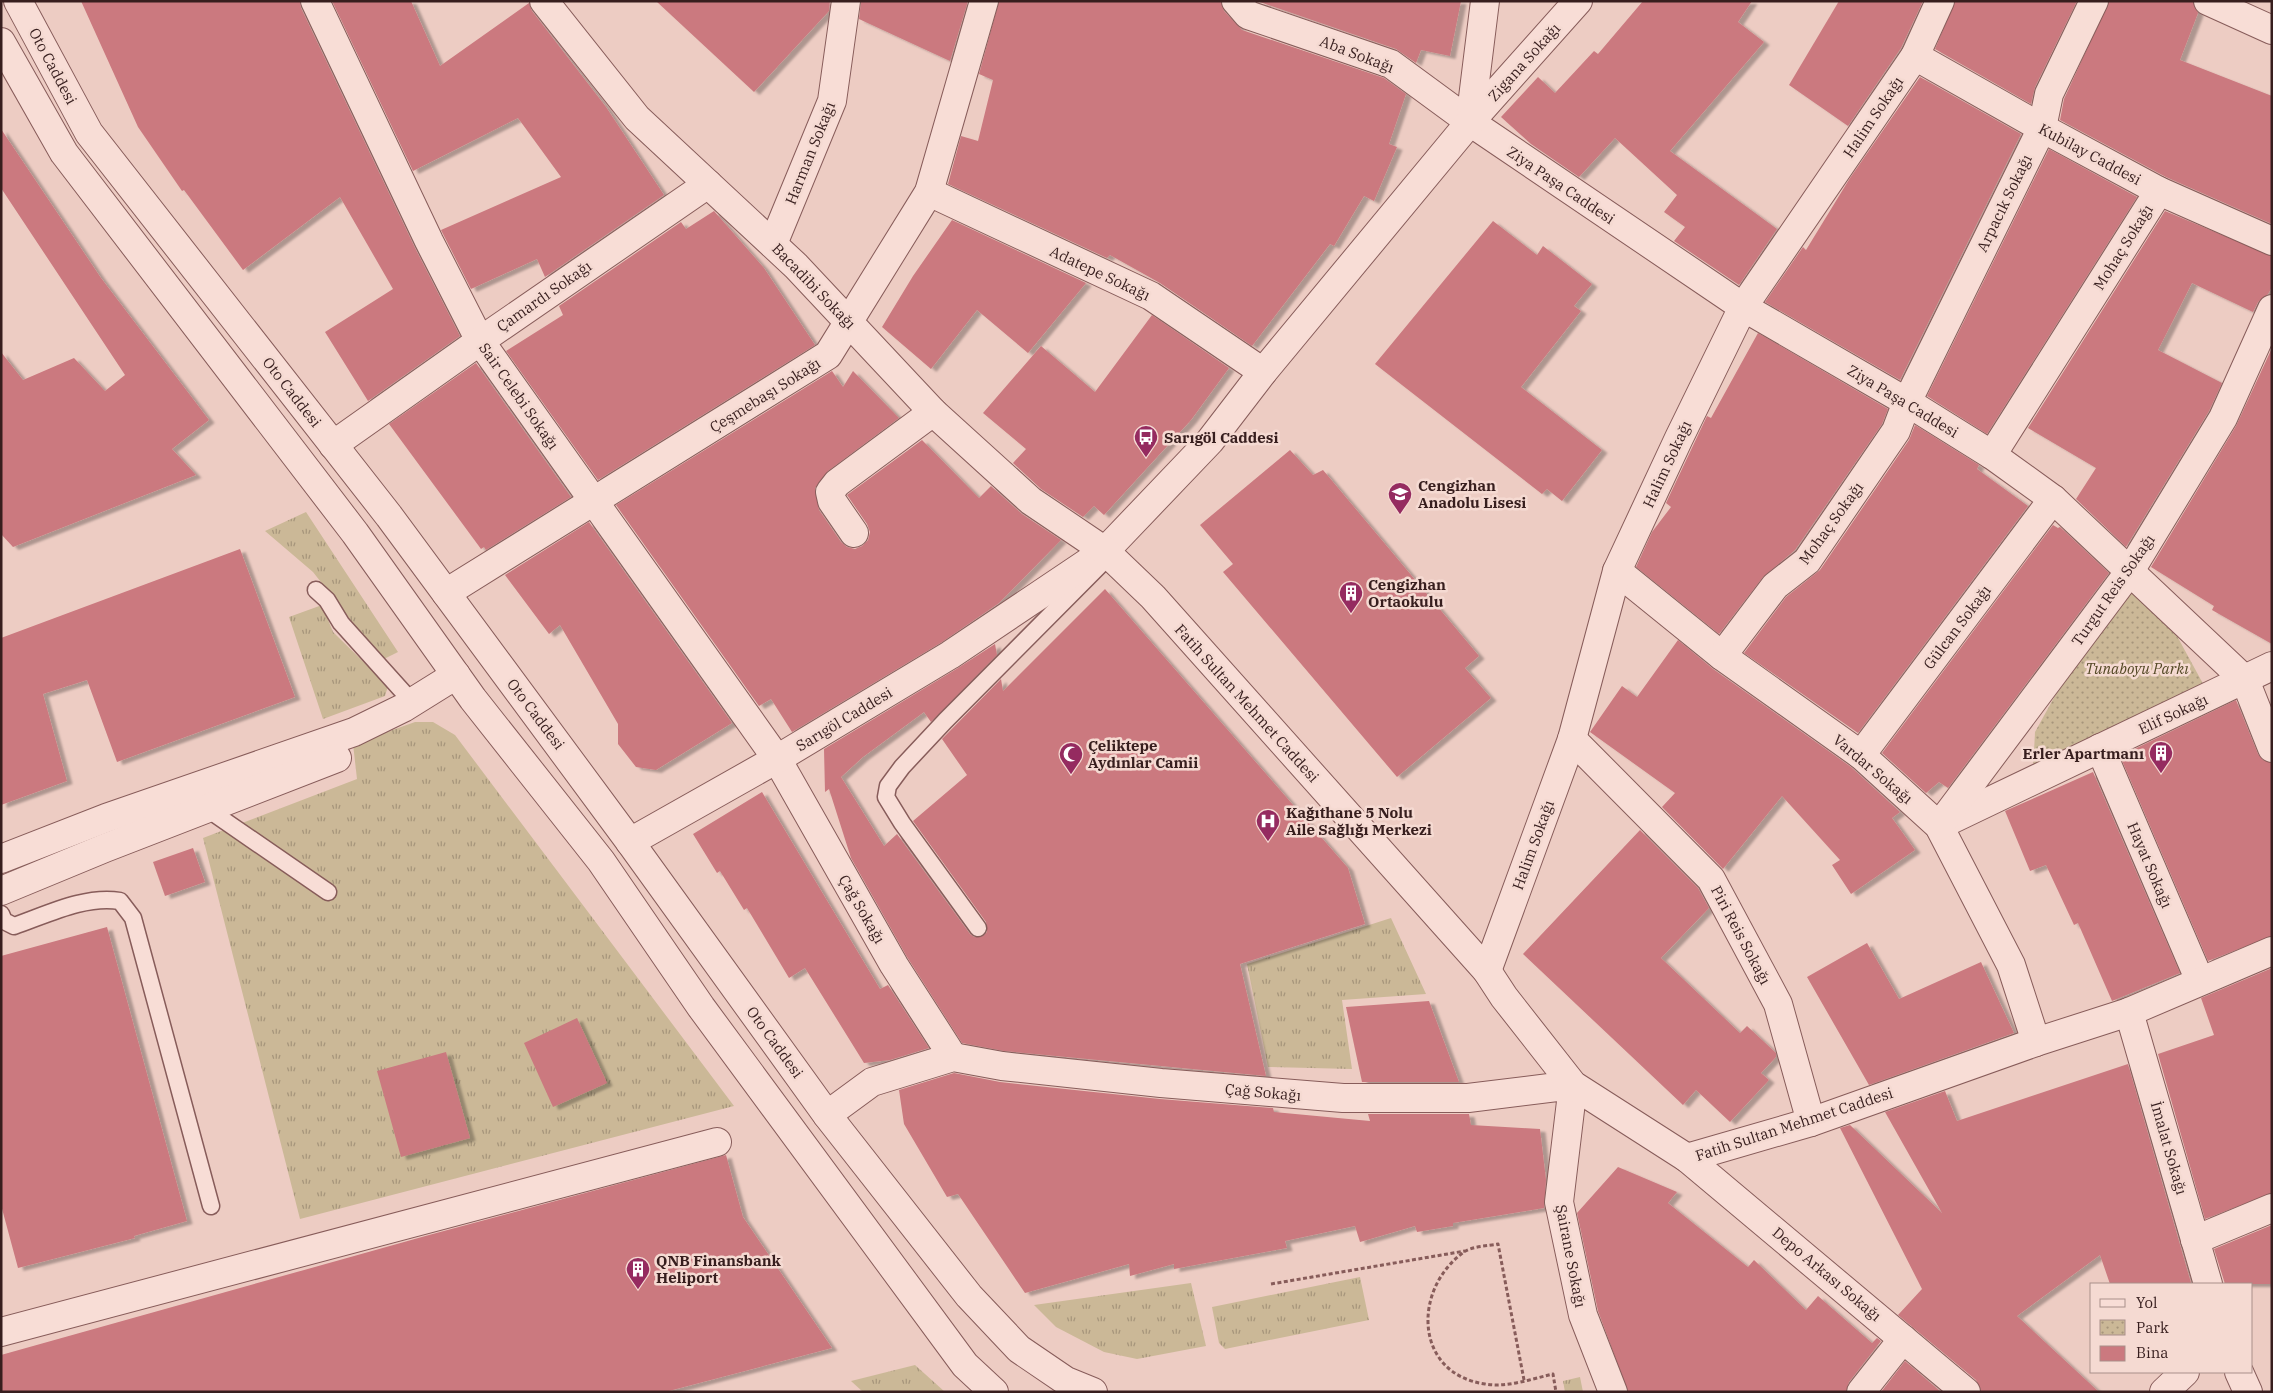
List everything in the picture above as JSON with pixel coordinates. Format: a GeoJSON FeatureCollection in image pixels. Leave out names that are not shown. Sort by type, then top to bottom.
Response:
{"type":"FeatureCollection","features":[{"type":"Feature","properties":{"kind":"street","name":"Oto Caddesi"},"geometry":{"type":"LineString","coordinates":[[18,1],[89,133],[334,445],[446,593],[630,842],[827,1115],[969,1296],[1019,1348],[1066,1381],[1093,1392]]}},
{"type":"Feature","properties":{"kind":"street","name":"Sair Celebi Sokağı"},"geometry":{"type":"LineString","coordinates":[[315,1],[428,241],[480,341],[777,759]]}},
{"type":"Feature","properties":{"kind":"street","name":"Bacadibi Sokağı"},"geometry":{"type":"LineString","coordinates":[[544,1],[636,118],[773,244],[933,412],[1031,501],[1107,554]]}},
{"type":"Feature","properties":{"kind":"street","name":"Harman Sokağı"},"geometry":{"type":"LineString","coordinates":[[773,244],[832,101],[846,1]]}},
{"type":"Feature","properties":{"kind":"street","name":"Çeşmebaşı Sokağı"},"geometry":{"type":"LineString","coordinates":[[446,593],[828,355],[928,192],[984,1]]}},
{"type":"Feature","properties":{"kind":"street","name":"Aba Sokağı"},"geometry":{"type":"LineString","coordinates":[[1236,1],[1248,15],[1391,64],[1470,122]]}},
{"type":"Feature","properties":{"kind":"street"},"geometry":{"type":"LineString","coordinates":[[1470,122],[1485,1]]}},
{"type":"Feature","properties":{"kind":"street","name":"Zigana Sokağı"},"geometry":{"type":"LineString","coordinates":[[1470,122],[1578,1]]}},
{"type":"Feature","properties":{"kind":"street","name":"Halim Sokağı"},"geometry":{"type":"LineString","coordinates":[[1487,971],[1572,739],[1617,571],[1678,438],[1743,307],[1915,56],[1940,1]]}},
{"type":"Feature","properties":{"kind":"street","name":"Arpacık Sokağı"},"geometry":{"type":"LineString","coordinates":[[1907,402],[2042,128],[2049,94],[2094,1]]}},
{"type":"Feature","properties":{"kind":"street"},"geometry":{"type":"LineString","coordinates":[[2208,1],[2272,30]]}},
{"type":"Feature","properties":{"kind":"street"},"geometry":{"type":"LineString","coordinates":[[1,42],[64,153],[349,525],[456,675],[601,861],[701,1007],[965,1365],[994,1392]]}},
{"type":"Feature","properties":{"kind":"street","name":"Kubilay Caddesi"},"geometry":{"type":"LineString","coordinates":[[1915,56],[2158,191],[2272,241]]}},
{"type":"Feature","properties":{"kind":"street","name":"Ziya Paşa Caddesi"},"geometry":{"type":"LineString","coordinates":[[1470,122],[1743,307],[1907,402],[1992,455],[2053,499],[2245,680],[2272,748]]}},
{"type":"Feature","properties":{"kind":"street","name":"Sarıgöl Caddesi"},"geometry":{"type":"LineString","coordinates":[[601,861],[630,842],[777,759],[950,655],[1107,554],[1210,441],[1262,372],[1470,122]]}},
{"type":"Feature","properties":{"kind":"street","name":"Çamardı Sokağı"},"geometry":{"type":"LineString","coordinates":[[334,445],[480,341],[708,184]]}},
{"type":"Feature","properties":{"kind":"street","name":"Mohaç Sokağı"},"geometry":{"type":"LineString","coordinates":[[1992,455],[2158,191]]}},
{"type":"Feature","properties":{"kind":"street","name":"Adatepe Sokağı"},"geometry":{"type":"LineString","coordinates":[[928,192],[1151,296],[1262,372]]}},
{"type":"Feature","properties":{"kind":"street","name":"Turgut Reis Sokağı"},"geometry":{"type":"LineString","coordinates":[[1939,826],[2130,571],[2223,418],[2272,309]]}},
{"type":"Feature","properties":{"kind":"street","name":"Mohaç Sokağı"},"geometry":{"type":"LineString","coordinates":[[1722,656],[1775,586],[1807,560],[1896,431],[1907,402]]}},
{"type":"Feature","properties":{"kind":"street"},"geometry":{"type":"LineString","coordinates":[[854,533],[832,502],[830,492],[837,483],[933,412]]}},
{"type":"Feature","properties":{"kind":"street","name":"Gülcan Sokağı"},"geometry":{"type":"LineString","coordinates":[[1861,755],[2053,499]]}},
{"type":"Feature","properties":{"kind":"street","name":"Fatih Sultan Mehmet Caddesi"},"geometry":{"type":"LineString","coordinates":[[1107,554],[1153,597],[1487,971],[1504,997],[1573,1085],[1687,1158],[1811,1122],[2036,1042],[2129,1012],[2272,951]]}},
{"type":"Feature","properties":{"kind":"street","name":"Vardar Sokağı"},"geometry":{"type":"LineString","coordinates":[[1617,571],[1722,656],[1861,755],[1939,826],[2011,966],[2036,1042]]}},
{"type":"Feature","properties":{"kind":"street","name":"Elif Sokağı"},"geometry":{"type":"LineString","coordinates":[[1939,826],[2272,666]]}},
{"type":"Feature","properties":{"kind":"street"},"geometry":{"type":"LineString","coordinates":[[1,859],[106,818],[354,732],[412,703],[456,675]]}},
{"type":"Feature","properties":{"kind":"street","name":"Piri Reis Sokağı"},"geometry":{"type":"LineString","coordinates":[[1572,739],[1711,879],[1778,1004],[1811,1122]]}},
{"type":"Feature","properties":{"kind":"street","name":"Hayat Sokağı"},"geometry":{"type":"LineString","coordinates":[[2100,748],[2200,981]]}},
{"type":"Feature","properties":{"kind":"street"},"geometry":{"type":"LineString","coordinates":[[1,891],[206,808],[337,758]]}},
{"type":"Feature","properties":{"kind":"street","name":"Çağ Sokağı"},"geometry":{"type":"LineString","coordinates":[[777,759],[894,965],[953,1057]]}},
{"type":"Feature","properties":{"kind":"street","name":"İmalat Sokağı"},"geometry":{"type":"LineString","coordinates":[[2129,1012],[2208,1283]]}},
{"type":"Feature","properties":{"kind":"street","name":"Çağ Sokağı"},"geometry":{"type":"LineString","coordinates":[[827,1115],[872,1082],[953,1057],[1002,1066],[1161,1083],[1342,1098],[1468,1098],[1573,1085]]}},
{"type":"Feature","properties":{"kind":"street","name":"Şairane Sokağı"},"geometry":{"type":"LineString","coordinates":[[1573,1085],[1559,1202],[1574,1299],[1583,1315],[1613,1392]]}},
{"type":"Feature","properties":{"kind":"street"},"geometry":{"type":"LineString","coordinates":[[1,1332],[717,1142]]}},
{"type":"Feature","properties":{"kind":"street","name":"Depo Arkası Sokağı"},"geometry":{"type":"LineString","coordinates":[[1687,1158],[1966,1392]]}},
{"type":"Feature","properties":{"kind":"street"},"geometry":{"type":"LineString","coordinates":[[2195,1240],[2272,1208]]}},
{"type":"Feature","properties":{"kind":"street"},"geometry":{"type":"LineString","coordinates":[[1861,1392],[1903,1339]]}},
{"type":"Feature","properties":{"kind":"street"},"geometry":{"type":"LineString","coordinates":[[2164,1392],[2184,1373]]}},
{"type":"Feature","properties":{"kind":"street"},"geometry":{"type":"LineString","coordinates":[[2239,1373],[2248,1392]]}},
{"type":"Feature","properties":{"kind":"lane"},"geometry":{"type":"LineString","coordinates":[[978,928],[902,823],[886,797],[888,786],[902,767],[945,721],[1107,554]]}},
{"type":"Feature","properties":{"kind":"lane"},"geometry":{"type":"LineString","coordinates":[[316,590],[327,600],[341,623],[412,703]]}},
{"type":"Feature","properties":{"kind":"lane"},"geometry":{"type":"LineString","coordinates":[[206,808],[328,892]]}},
{"type":"Feature","properties":{"kind":"lane"},"geometry":{"type":"LineString","coordinates":[[1,914],[4,921],[14,926],[82,904],[107,899],[120,901],[133,918],[211,1206]]}},
{"type":"Feature","properties":{"kind":"path"},"geometry":{"type":"LineString","coordinates":[[1270,1284],[1498,1244],[1524,1380]]}},
{"type":"Feature","properties":{"kind":"path"},"geometry":{"type":"LineString","coordinates":[[1465,1250],[1432,1290],[1427,1313],[1429,1335],[1437,1354],[1450,1369],[1467,1380],[1486,1385],[1506,1384],[1553,1374],[1556,1392]]}},
{"type":"Feature","properties":{"kind":"green space"},"geometry":{"type":"Polygon","coordinates":[[[306,512],[398,652],[382,660],[313,572],[265,531],[306,512]]]}},
{"type":"Feature","properties":{"kind":"green space","name":"Tunaboyu Parkı"},"geometry":{"type":"Polygon","coordinates":[[[2132,589],[2177,636],[2207,691],[2033,771],[2035,732],[2056,694],[2132,589]]]}},
{"type":"Feature","properties":{"kind":"green space"},"geometry":{"type":"Polygon","coordinates":[[[322,605],[333,632],[388,686],[385,696],[323,719],[289,617],[322,605]]]}},
{"type":"Feature","properties":{"kind":"green space"},"geometry":{"type":"Polygon","coordinates":[[[415,722],[433,722],[455,735],[734,1106],[300,1219],[203,838],[357,779],[353,744],[415,722]]]}},
{"type":"Feature","properties":{"kind":"green space"},"geometry":{"type":"Polygon","coordinates":[[[1391,918],[1426,994],[1342,1000],[1352,1069],[1268,1067],[1247,964],[1391,918]]]}},
{"type":"Feature","properties":{"kind":"green space"},"geometry":{"type":"Polygon","coordinates":[[[1360,1277],[1369,1320],[1225,1349],[1219,1343],[1212,1307],[1360,1277]]]}},
{"type":"Feature","properties":{"kind":"green space"},"geometry":{"type":"Polygon","coordinates":[[[1191,1283],[1206,1346],[1137,1359],[1104,1352],[1056,1327],[1034,1305],[1191,1283]]]}},
{"type":"Feature","properties":{"kind":"green space"},"geometry":{"type":"Polygon","coordinates":[[[915,1365],[945,1392],[863,1392],[851,1381],[915,1365]]]}},
{"type":"Feature","properties":{"kind":"green space"},"geometry":{"type":"Polygon","coordinates":[[[1580,1377],[1583,1392],[1565,1392],[1563,1381],[1580,1377]]]}},
{"type":"Feature","properties":{"kind":"building"},"geometry":{"type":"Polygon","coordinates":[[[81,1],[300,1],[301,8],[415,248],[460,336],[368,401],[325,332],[393,289],[340,197],[243,270],[184,190],[182,191],[138,127],[81,1]]]}},
{"type":"Feature","properties":{"kind":"building"},"geometry":{"type":"Polygon","coordinates":[[[332,1],[411,1],[440,66],[529,3],[532,11],[606,107],[664,195],[545,277],[537,259],[471,289],[441,230],[561,177],[518,118],[413,171],[332,1]]]}},
{"type":"Feature","properties":{"kind":"building"},"geometry":{"type":"Polygon","coordinates":[[[656,1],[830,1],[829,11],[754,92],[656,1]]]}},
{"type":"Feature","properties":{"kind":"building"},"geometry":{"type":"Polygon","coordinates":[[[861,1],[968,1],[950,61],[859,19],[861,1]]]}},
{"type":"Feature","properties":{"kind":"building"},"geometry":{"type":"Polygon","coordinates":[[[999,1],[1221,1],[1224,11],[1242,30],[1384,78],[1406,94],[1389,144],[1397,147],[1374,201],[1364,196],[1334,246],[1330,244],[1252,346],[1160,283],[1110,255],[1107,258],[948,184],[961,136],[978,141],[993,80],[979,74],[999,1]]]}},
{"type":"Feature","properties":{"kind":"building"},"geometry":{"type":"Polygon","coordinates":[[[1257,1],[1461,1],[1450,56],[1421,50],[1416,63],[1396,49],[1257,1]]]}},
{"type":"Feature","properties":{"kind":"building"},"geometry":{"type":"Polygon","coordinates":[[[1643,1],[1752,1],[1738,22],[1764,42],[1670,151],[1777,229],[1739,285],[1674,241],[1685,227],[1664,212],[1677,195],[1615,138],[1579,177],[1531,144],[1501,117],[1538,77],[1555,93],[1594,51],[1598,54],[1643,1]]]}},
{"type":"Feature","properties":{"kind":"building"},"geometry":{"type":"Polygon","coordinates":[[[1839,1],[1923,1],[1901,48],[1848,126],[1789,85],[1839,1]]]}},
{"type":"Feature","properties":{"kind":"building"},"geometry":{"type":"Polygon","coordinates":[[[1955,1],[2077,1],[2035,87],[2031,104],[1935,49],[1955,1]]]}},
{"type":"Feature","properties":{"kind":"building"},"geometry":{"type":"Polygon","coordinates":[[[2109,1],[2193,1],[2198,13],[2180,60],[2272,96],[2272,224],[2166,177],[2060,120],[2064,99],[2109,1]]]}},
{"type":"Feature","properties":{"kind":"building"},"geometry":{"type":"Polygon","coordinates":[[[1920,77],[2021,134],[1900,380],[1765,302],[1803,247],[1806,250],[1850,178],[1920,77]]]}},
{"type":"Feature","properties":{"kind":"building"},"geometry":{"type":"Polygon","coordinates":[[[1,129],[101,278],[209,420],[172,449],[196,475],[13,547],[1,534],[1,352],[23,380],[74,358],[105,391],[125,375],[1,188],[1,129]]]}},
{"type":"Feature","properties":{"kind":"building"},"geometry":{"type":"Polygon","coordinates":[[[2049,149],[2137,197],[1987,434],[1927,396],[2049,149]]]}},
{"type":"Feature","properties":{"kind":"building"},"geometry":{"type":"Polygon","coordinates":[[[714,211],[764,268],[815,345],[598,480],[506,351],[563,315],[559,306],[681,222],[686,229],[714,211]]]}},
{"type":"Feature","properties":{"kind":"building"},"geometry":{"type":"Polygon","coordinates":[[[2165,211],[2272,256],[2272,287],[2268,294],[2258,302],[2253,312],[2192,283],[2158,350],[2222,383],[2209,411],[2126,547],[2076,499],[2096,468],[2028,428],[2165,211]]]}},
{"type":"Feature","properties":{"kind":"building"},"geometry":{"type":"Polygon","coordinates":[[[952,220],[1086,283],[1028,353],[977,310],[931,369],[882,327],[913,276],[952,220]]]}},
{"type":"Feature","properties":{"kind":"building","name":"Cengizhan Anadolu Lisesi"},"geometry":{"type":"Polygon","coordinates":[[[1493,221],[1537,255],[1543,246],[1592,284],[1574,306],[1581,311],[1521,387],[1602,450],[1562,501],[1547,489],[1542,494],[1375,364],[1493,221]]]}},
{"type":"Feature","properties":{"kind":"building"},"geometry":{"type":"Polygon","coordinates":[[[1152,315],[1229,368],[1191,420],[1104,515],[1094,506],[1083,517],[1041,489],[1013,463],[1026,449],[983,413],[1041,346],[1095,392],[1152,315]]]}},
{"type":"Feature","properties":{"kind":"building"},"geometry":{"type":"Polygon","coordinates":[[[1758,333],[1888,409],[1882,424],[1795,550],[1763,577],[1719,634],[1636,567],[1652,532],[1671,507],[1666,503],[1707,416],[1711,418],[1758,333]]]}},
{"type":"Feature","properties":{"kind":"building"},"geometry":{"type":"Polygon","coordinates":[[[2272,348],[2272,644],[2212,610],[2214,606],[2151,567],[2236,426],[2272,348]]]}},
{"type":"Feature","properties":{"kind":"building"},"geometry":{"type":"Polygon","coordinates":[[[476,363],[571,497],[486,550],[484,547],[481,549],[389,424],[476,363]]]}},
{"type":"Feature","properties":{"kind":"building"},"geometry":{"type":"Polygon","coordinates":[[[832,371],[843,387],[853,371],[899,418],[828,471],[815,488],[819,510],[841,542],[847,547],[855,549],[862,546],[868,540],[870,532],[867,524],[847,495],[922,440],[979,498],[991,486],[1022,514],[1061,540],[999,603],[942,642],[792,732],[771,699],[759,706],[616,505],[832,371]]]}},
{"type":"Feature","properties":{"kind":"building"},"geometry":{"type":"Polygon","coordinates":[[[1915,425],[1979,465],[1977,469],[2028,506],[1858,733],[1744,653],[1786,597],[1820,570],[1909,440],[1915,425]]]}},
{"type":"Feature","properties":{"kind":"building","name":"Cengizhan Ortaokulu"},"geometry":{"type":"Polygon","coordinates":[[[1290,450],[1313,475],[1323,470],[1479,656],[1465,668],[1491,698],[1397,777],[1223,572],[1233,564],[1200,525],[1290,450]]]}},
{"type":"Feature","properties":{"kind":"building"},"geometry":{"type":"Polygon","coordinates":[[[589,522],[732,723],[656,770],[636,767],[618,744],[618,724],[560,625],[549,634],[505,575],[589,522]]]}},
{"type":"Feature","properties":{"kind":"building"},"geometry":{"type":"Polygon","coordinates":[[[2053,525],[2058,528],[2060,527],[2109,573],[1948,788],[1939,782],[1926,793],[1882,753],[2053,525]]]}},
{"type":"Feature","properties":{"kind":"building"},"geometry":{"type":"Polygon","coordinates":[[[240,549],[295,697],[117,762],[87,680],[43,694],[67,781],[1,805],[1,638],[240,549]]]}},
{"type":"Feature","properties":{"kind":"building"},"geometry":{"type":"Polygon","coordinates":[[[1105,589],[1348,868],[1365,924],[1240,964],[1266,1076],[1004,1051],[962,1043],[907,957],[851,858],[829,789],[825,792],[824,749],[995,644],[997,655],[931,722],[924,712],[863,757],[841,777],[884,846],[897,834],[970,934],[974,937],[983,936],[987,932],[986,922],[913,821],[967,775],[942,739],[1001,679],[1003,691],[1105,589]]]}},
{"type":"Feature","properties":{"kind":"building"},"geometry":{"type":"Polygon","coordinates":[[[1678,640],[1713,669],[1851,767],[1900,812],[1892,818],[1915,850],[1851,894],[1832,865],[1840,860],[1782,796],[1723,869],[1662,807],[1675,793],[1590,732],[1622,686],[1637,697],[1678,640]]]}},
{"type":"Feature","properties":{"kind":"building"},"geometry":{"type":"Polygon","coordinates":[[[2236,700],[2258,754],[2263,760],[2272,763],[2272,936],[2208,961],[2120,756],[2236,700]]]}},
{"type":"Feature","properties":{"kind":"building"},"geometry":{"type":"Polygon","coordinates":[[[2093,772],[2180,973],[2112,1001],[2078,923],[2074,925],[2046,865],[2030,871],[2005,811],[2093,772]]]}},
{"type":"Feature","properties":{"kind":"building"},"geometry":{"type":"Polygon","coordinates":[[[762,792],[880,989],[888,985],[929,1048],[890,1060],[864,1063],[805,968],[789,978],[747,908],[744,910],[720,871],[717,873],[693,834],[762,792]]]}},
{"type":"Feature","properties":{"kind":"building"},"geometry":{"type":"Polygon","coordinates":[[[1640,830],[1698,888],[1709,908],[1661,958],[1740,1033],[1747,1026],[1776,1053],[1776,1057],[1761,1073],[1769,1080],[1730,1122],[1696,1090],[1683,1105],[1523,954],[1640,830]]]}},
{"type":"Feature","properties":{"kind":"building"},"geometry":{"type":"Polygon","coordinates":[[[193,848],[205,882],[165,896],[153,862],[193,848]]]}},
{"type":"Feature","properties":{"kind":"building"},"geometry":{"type":"Polygon","coordinates":[[[107,927],[187,1221],[134,1236],[135,1238],[18,1268],[1,1205],[1,956],[107,927]]]}},
{"type":"Feature","properties":{"kind":"building"},"geometry":{"type":"Polygon","coordinates":[[[1867,943],[1899,999],[1981,962],[2014,1033],[1869,1085],[1807,977],[1867,943]]]}},
{"type":"Feature","properties":{"kind":"building"},"geometry":{"type":"Polygon","coordinates":[[[2272,968],[2272,1193],[2205,1219],[2158,1054],[2214,1035],[2201,998],[2272,968]]]}},
{"type":"Feature","properties":{"kind":"building"},"geometry":{"type":"Polygon","coordinates":[[[1429,1001],[1459,1082],[1362,1082],[1346,1007],[1429,1001]]]}},
{"type":"Feature","properties":{"kind":"building"},"geometry":{"type":"Polygon","coordinates":[[[577,1018],[607,1083],[553,1107],[524,1043],[577,1018]]]}},
{"type":"Feature","properties":{"kind":"building"},"geometry":{"type":"Polygon","coordinates":[[[446,1052],[470,1138],[401,1157],[377,1071],[446,1052]]]}},
{"type":"Feature","properties":{"kind":"building"},"geometry":{"type":"Polygon","coordinates":[[[2128,1064],[2191,1283],[2110,1283],[2100,1255],[2017,1316],[2099,1392],[1981,1392],[1976,1380],[1898,1315],[1922,1289],[1840,1128],[1850,1125],[1942,1213],[1885,1112],[1945,1091],[1957,1121],[2128,1064]]]}},
{"type":"Feature","properties":{"kind":"building"},"geometry":{"type":"Polygon","coordinates":[[[954,1073],[1000,1082],[1160,1099],[1273,1108],[1274,1112],[1370,1121],[1368,1114],[1469,1114],[1471,1125],[1540,1129],[1546,1180],[1544,1208],[1453,1223],[1453,1226],[1417,1232],[1415,1226],[1360,1242],[1355,1226],[1285,1241],[1287,1248],[1174,1269],[1174,1264],[1130,1276],[1129,1264],[1025,1293],[958,1194],[947,1197],[904,1124],[899,1090],[954,1073]]]}},
{"type":"Feature","properties":{"kind":"building"},"geometry":{"type":"Polygon","coordinates":[[[726,1155],[743,1217],[832,1348],[665,1392],[1,1392],[1,1355],[429,1235],[726,1155]]]}},
{"type":"Feature","properties":{"kind":"building"},"geometry":{"type":"Polygon","coordinates":[[[1618,1167],[1677,1192],[1668,1203],[1748,1267],[1754,1260],[1806,1310],[1818,1296],[1872,1343],[1877,1338],[1881,1341],[1849,1382],[1846,1392],[1628,1392],[1598,1311],[1577,1213],[1618,1167]]]}},
{"type":"Feature","properties":{"kind":"building"},"geometry":{"type":"Polygon","coordinates":[[[2272,1225],[2272,1284],[2225,1283],[2214,1249],[2272,1225]]]}},
{"type":"Feature","properties":{"kind":"building"},"geometry":{"type":"Polygon","coordinates":[[[1905,1361],[1941,1392],[1881,1392],[1905,1361]]]}},
{"type":"Feature","properties":{"kind":"place","name":"Sarıgöl Caddesi"},"geometry":{"type":"Point","coordinates":[1146,458]}},
{"type":"Feature","properties":{"kind":"place","name":"Cengizhan Anadolu Lisesi"},"geometry":{"type":"Point","coordinates":[1400,515]}},
{"type":"Feature","properties":{"kind":"place","name":"Cengizhan Ortaokulu"},"geometry":{"type":"Point","coordinates":[1351,614]}},
{"type":"Feature","properties":{"kind":"place","name":"Erler Apartmanı"},"geometry":{"type":"Point","coordinates":[2161,774]}},
{"type":"Feature","properties":{"kind":"place","name":"Çeliktepe Aydınlar Camii"},"geometry":{"type":"Point","coordinates":[1071,775]}},
{"type":"Feature","properties":{"kind":"place","name":"Kağıthane 5 Nolu Aile Sağlığı Merkezi"},"geometry":{"type":"Point","coordinates":[1268,842]}},
{"type":"Feature","properties":{"kind":"place","name":"QNB Finansbank Heliport"},"geometry":{"type":"Point","coordinates":[638,1290]}}]}
